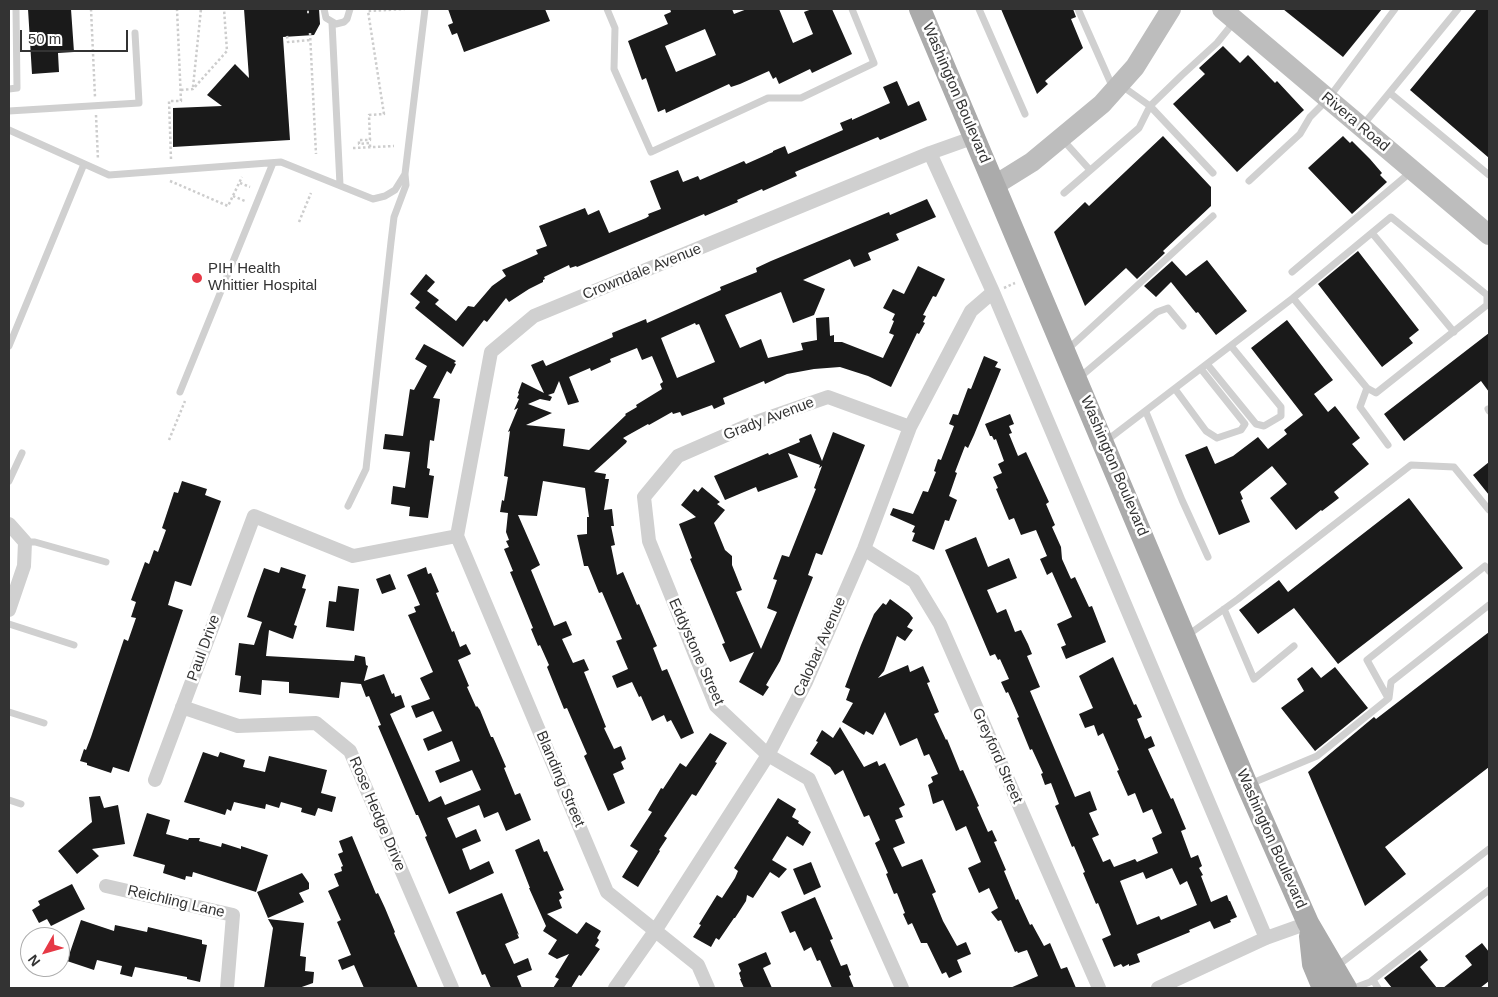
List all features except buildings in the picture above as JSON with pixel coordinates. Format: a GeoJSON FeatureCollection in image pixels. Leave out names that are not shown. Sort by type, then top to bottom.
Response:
{"type":"FeatureCollection","features":[{"type":"Feature","properties":{"kind":"main road","name":"Washington Boulevard"},"geometry":{"type":"LineString","coordinates":[[920,9],[1066,351],[1247,785],[1308,923],[1313,964],[1328,979],[1346,988]]}},
{"type":"Feature","properties":{"kind":"street"},"geometry":{"type":"LineString","coordinates":[[995,185],[1032,162],[1102,104],[1135,67],[1168,10]]}},
{"type":"Feature","properties":{"kind":"street","name":"Rivera Road"},"geometry":{"type":"LineString","coordinates":[[1229,14],[1489,235]]}},
{"type":"Feature","properties":{"kind":"street","name":"Crowndale Avenue"},"geometry":{"type":"LineString","coordinates":[[457,536],[491,352],[534,316],[930,153],[974,137]]}},
{"type":"Feature","properties":{"kind":"street"},"geometry":{"type":"LineString","coordinates":[[930,153],[994,292],[1266,938]]}},
{"type":"Feature","properties":{"kind":"street","name":"Calobar Avenue"},"geometry":{"type":"LineString","coordinates":[[615,988],[655,931],[768,755],[806,682],[864,550],[910,427],[971,311],[994,292]]}},
{"type":"Feature","properties":{"kind":"street","name":"Grady Avenue"},"geometry":{"type":"LineString","coordinates":[[644,497],[678,456],[756,422],[828,397],[910,427]]}},
{"type":"Feature","properties":{"kind":"street","name":"Eddystone Street"},"geometry":{"type":"LineString","coordinates":[[644,497],[649,541],[716,706],[768,755],[810,780],[902,988]]}},
{"type":"Feature","properties":{"kind":"street","name":"Paul Drive"},"geometry":{"type":"LineString","coordinates":[[155,780],[254,516],[353,556],[457,536]]}},
{"type":"Feature","properties":{"kind":"street"},"geometry":{"type":"LineString","coordinates":[[9,524],[25,542],[24,566],[9,610]]}},
{"type":"Feature","properties":{"kind":"street","name":"Blanding Street"},"geometry":{"type":"LineString","coordinates":[[457,536],[607,892],[698,965],[708,988]]}},
{"type":"Feature","properties":{"kind":"street","name":"Greyford Street"},"geometry":{"type":"LineString","coordinates":[[864,550],[914,581],[940,624],[1099,988]]}},
{"type":"Feature","properties":{"kind":"street","name":"Rose Hedge Drive"},"geometry":{"type":"LineString","coordinates":[[182,707],[238,726],[316,723],[350,751],[452,988]]}},
{"type":"Feature","properties":{"kind":"street","name":"Reichling Lane"},"geometry":{"type":"LineString","coordinates":[[106,886],[233,915],[226,988]]}},
{"type":"Feature","properties":{"kind":"street"},"geometry":{"type":"LineString","coordinates":[[1158,988],[1266,938],[1308,923]]}},
{"type":"Feature","properties":{"kind":"lane"},"geometry":{"type":"LineString","coordinates":[[9,89],[18,88],[16,9]]}},
{"type":"Feature","properties":{"kind":"lane"},"geometry":{"type":"LineString","coordinates":[[324,9],[326,18],[332,23],[344,22],[349,15],[350,9]]}},
{"type":"Feature","properties":{"kind":"lane"},"geometry":{"type":"LineString","coordinates":[[348,506],[366,469],[392,231],[394,217],[406,185],[405,174],[425,9]]}},
{"type":"Feature","properties":{"kind":"lane"},"geometry":{"type":"LineString","coordinates":[[607,9],[614,28],[614,69],[651,152],[768,98],[801,98],[874,62],[852,9]]}},
{"type":"Feature","properties":{"kind":"lane"},"geometry":{"type":"LineString","coordinates":[[979,9],[1025,114]]}},
{"type":"Feature","properties":{"kind":"lane"},"geometry":{"type":"LineString","coordinates":[[1078,9],[1117,87],[1150,106],[1213,174]]}},
{"type":"Feature","properties":{"kind":"lane"},"geometry":{"type":"LineString","coordinates":[[1249,181],[1300,134],[1310,117],[1328,99],[1395,9]]}},
{"type":"Feature","properties":{"kind":"lane"},"geometry":{"type":"LineString","coordinates":[[1362,128],[1458,9]]}},
{"type":"Feature","properties":{"kind":"lane"},"geometry":{"type":"LineString","coordinates":[[1064,193],[1139,128],[1150,106],[1217,43],[1229,14]]}},
{"type":"Feature","properties":{"kind":"lane"},"geometry":{"type":"LineString","coordinates":[[332,23],[340,185]]}},
{"type":"Feature","properties":{"kind":"lane"},"geometry":{"type":"LineString","coordinates":[[9,111],[139,103],[134,33]]}},
{"type":"Feature","properties":{"kind":"lane"},"geometry":{"type":"LineString","coordinates":[[1390,93],[1489,175]]}},
{"type":"Feature","properties":{"kind":"lane"},"geometry":{"type":"LineString","coordinates":[[9,130],[109,175],[281,162],[374,199],[385,196],[395,190],[405,174]]}},
{"type":"Feature","properties":{"kind":"lane"},"geometry":{"type":"LineString","coordinates":[[1061,138],[1090,170]]}},
{"type":"Feature","properties":{"kind":"lane"},"geometry":{"type":"LineString","coordinates":[[180,392],[273,163]]}},
{"type":"Feature","properties":{"kind":"lane"},"geometry":{"type":"LineString","coordinates":[[9,346],[84,164]]}},
{"type":"Feature","properties":{"kind":"lane"},"geometry":{"type":"LineString","coordinates":[[1292,272],[1412,171]]}},
{"type":"Feature","properties":{"kind":"lane"},"geometry":{"type":"LineString","coordinates":[[1066,351],[1213,216]]}},
{"type":"Feature","properties":{"kind":"lane"},"geometry":{"type":"LineString","coordinates":[[1104,442],[1294,298],[1391,217],[1487,295],[1487,305],[1376,393],[1367,388],[1294,298]]}},
{"type":"Feature","properties":{"kind":"lane"},"geometry":{"type":"LineString","coordinates":[[1372,233],[1454,332]]}},
{"type":"Feature","properties":{"kind":"lane"},"geometry":{"type":"LineString","coordinates":[[1077,379],[1157,312],[1168,308],[1183,326]]}},
{"type":"Feature","properties":{"kind":"lane"},"geometry":{"type":"LineString","coordinates":[[1208,364],[1256,424],[1264,426],[1281,416],[1281,407],[1231,346]]}},
{"type":"Feature","properties":{"kind":"lane"},"geometry":{"type":"LineString","coordinates":[[1175,389],[1206,431],[1217,438],[1240,430],[1245,424],[1201,369]]}},
{"type":"Feature","properties":{"kind":"lane"},"geometry":{"type":"LineString","coordinates":[[1367,388],[1360,408],[1388,445]]}},
{"type":"Feature","properties":{"kind":"lane"},"geometry":{"type":"LineString","coordinates":[[1146,412],[1208,557]]}},
{"type":"Feature","properties":{"kind":"lane"},"geometry":{"type":"LineString","coordinates":[[9,481],[22,453]]}},
{"type":"Feature","properties":{"kind":"lane"},"geometry":{"type":"LineString","coordinates":[[1185,637],[1411,465],[1454,467],[1489,510]]}},
{"type":"Feature","properties":{"kind":"lane"},"geometry":{"type":"LineString","coordinates":[[25,542],[35,542],[106,562]]}},
{"type":"Feature","properties":{"kind":"lane"},"geometry":{"type":"LineString","coordinates":[[1389,698],[1366,660],[1485,566],[1489,571]]}},
{"type":"Feature","properties":{"kind":"lane"},"geometry":{"type":"LineString","coordinates":[[1247,785],[1317,756],[1389,698],[1391,682],[1489,605]]}},
{"type":"Feature","properties":{"kind":"lane"},"geometry":{"type":"LineString","coordinates":[[1224,609],[1254,679],[1294,646]]}},
{"type":"Feature","properties":{"kind":"lane"},"geometry":{"type":"LineString","coordinates":[[9,624],[74,645]]}},
{"type":"Feature","properties":{"kind":"lane"},"geometry":{"type":"LineString","coordinates":[[9,712],[44,723]]}},
{"type":"Feature","properties":{"kind":"lane"},"geometry":{"type":"LineString","coordinates":[[9,800],[20,804]]}},
{"type":"Feature","properties":{"kind":"lane"},"geometry":{"type":"LineString","coordinates":[[1328,979],[1489,849]]}},
{"type":"Feature","properties":{"kind":"lane"},"geometry":{"type":"LineString","coordinates":[[1354,988],[1372,980],[1489,890]]}},
{"type":"Feature","properties":{"kind":"lane"},"geometry":{"type":"LineString","coordinates":[[1372,980],[1378,988]]}},
{"type":"Feature","properties":{"kind":"path"},"geometry":{"type":"LineString","coordinates":[[91,9],[95,94]]}},
{"type":"Feature","properties":{"kind":"path"},"geometry":{"type":"LineString","coordinates":[[171,159],[169,101],[181,101],[177,9]]}},
{"type":"Feature","properties":{"kind":"path"},"geometry":{"type":"LineString","coordinates":[[193,89],[201,9]]}},
{"type":"Feature","properties":{"kind":"path"},"geometry":{"type":"LineString","coordinates":[[181,90],[193,89],[227,51],[224,9]]}},
{"type":"Feature","properties":{"kind":"path"},"geometry":{"type":"LineString","coordinates":[[370,147],[370,142],[359,144],[359,140],[370,140],[369,115],[384,114],[368,11],[405,9]]}},
{"type":"Feature","properties":{"kind":"path"},"geometry":{"type":"LineString","coordinates":[[310,33],[316,154]]}},
{"type":"Feature","properties":{"kind":"path"},"geometry":{"type":"LineString","coordinates":[[287,36],[288,42],[311,40]]}},
{"type":"Feature","properties":{"kind":"path"},"geometry":{"type":"LineString","coordinates":[[96,116],[98,161]]}},
{"type":"Feature","properties":{"kind":"path"},"geometry":{"type":"LineString","coordinates":[[353,148],[394,146]]}},
{"type":"Feature","properties":{"kind":"path"},"geometry":{"type":"LineString","coordinates":[[170,181],[228,206],[242,177]]}},
{"type":"Feature","properties":{"kind":"path"},"geometry":{"type":"LineString","coordinates":[[239,183],[250,187]]}},
{"type":"Feature","properties":{"kind":"path"},"geometry":{"type":"LineString","coordinates":[[299,222],[311,193]]}},
{"type":"Feature","properties":{"kind":"path"},"geometry":{"type":"LineString","coordinates":[[233,196],[245,201]]}},
{"type":"Feature","properties":{"kind":"path"},"geometry":{"type":"LineString","coordinates":[[994,292],[1034,276]]}},
{"type":"Feature","properties":{"kind":"place","name":"PIH Health Whittier Hospital"},"geometry":{"type":"Point","coordinates":[197,278]}}]}
